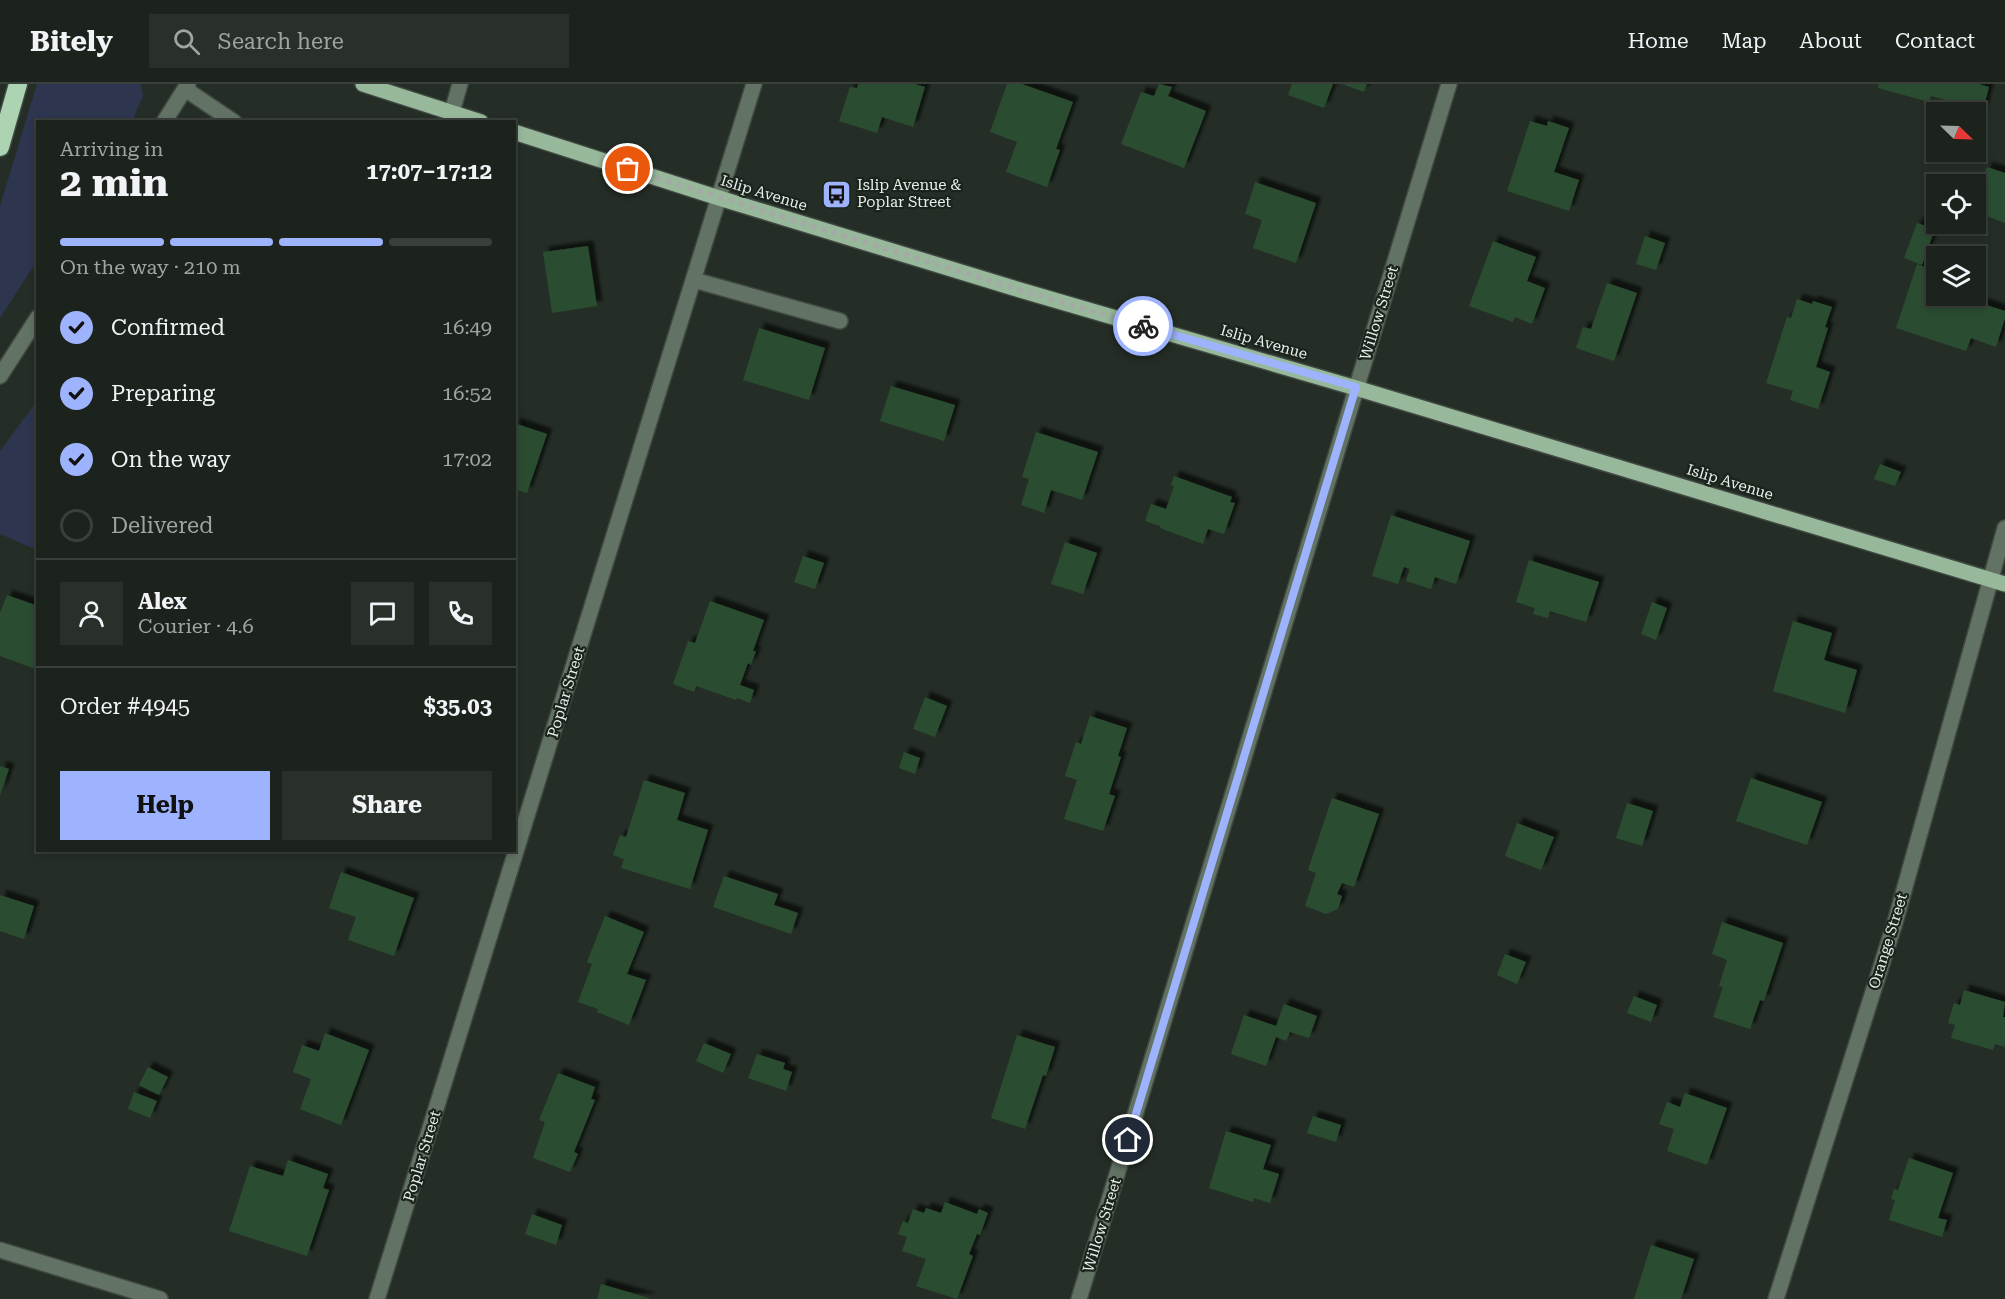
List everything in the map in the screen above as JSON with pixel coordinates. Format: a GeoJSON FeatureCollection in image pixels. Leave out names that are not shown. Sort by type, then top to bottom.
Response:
{"type":"FeatureCollection","features":[{"type":"Feature","properties":{"kind":"highway"},"geometry":{"type":"LineString","coordinates":[[0,147],[18,84]]}},
{"type":"Feature","properties":{"kind":"main road"},"geometry":{"type":"LineString","coordinates":[[363,84],[475,120]]}},
{"type":"Feature","properties":{"kind":"main road","name":"Islip Avenue"},"geometry":{"type":"LineString","coordinates":[[516,133],[719,198],[1020,290],[1356,387],[2005,584]]}},
{"type":"Feature","properties":{"kind":"street"},"geometry":{"type":"LineString","coordinates":[[452,112],[460,84]]}},
{"type":"Feature","properties":{"kind":"street","name":"Poplar Street"},"geometry":{"type":"LineString","coordinates":[[377,1299],[754,84]]}},
{"type":"Feature","properties":{"kind":"street","name":"Willow Street"},"geometry":{"type":"LineString","coordinates":[[1079,1299],[1449,84]]}},
{"type":"Feature","properties":{"kind":"street"},"geometry":{"type":"LineString","coordinates":[[165,120],[186,87],[231,120]]}},
{"type":"Feature","properties":{"kind":"street"},"geometry":{"type":"LineString","coordinates":[[694,280],[840,321]]}},
{"type":"Feature","properties":{"kind":"street"},"geometry":{"type":"LineString","coordinates":[[0,376],[36,320]]}},
{"type":"Feature","properties":{"kind":"street","name":"Orange Street"},"geometry":{"type":"LineString","coordinates":[[1776,1299],[1896,920],[2005,528]]}},
{"type":"Feature","properties":{"kind":"street"},"geometry":{"type":"LineString","coordinates":[[0,1250],[160,1299]]}},
{"type":"Feature","properties":{"kind":"shaded area"},"geometry":{"type":"Polygon","coordinates":[[[37,84],[141,84],[143,96],[132,120],[36,120],[36,263],[0,318],[0,206],[37,84]]]}},
{"type":"Feature","properties":{"kind":"shaded area"},"geometry":{"type":"Polygon","coordinates":[[[36,402],[36,550],[0,534],[0,451],[36,402]]]}},
{"type":"Feature","properties":{"kind":"building"},"geometry":{"type":"Polygon","coordinates":[[[858,84],[915,84],[925,87],[913,127],[882,117],[877,133],[839,121],[850,87],[857,88],[858,84]]]}},
{"type":"Feature","properties":{"kind":"building"},"geometry":{"type":"Polygon","coordinates":[[[1007,84],[1022,84],[1073,102],[1056,149],[1060,150],[1047,187],[1006,172],[1017,142],[990,132],[1007,84]]]}},
{"type":"Feature","properties":{"kind":"building"},"geometry":{"type":"Polygon","coordinates":[[[1159,84],[1172,87],[1168,96],[1206,111],[1184,168],[1121,144],[1141,92],[1154,96],[1159,84]]]}},
{"type":"Feature","properties":{"kind":"building"},"geometry":{"type":"Polygon","coordinates":[[[1292,84],[1333,84],[1324,108],[1288,95],[1292,84]]]}},
{"type":"Feature","properties":{"kind":"building"},"geometry":{"type":"Polygon","coordinates":[[[1342,84],[1367,84],[1364,92],[1342,84]]]}},
{"type":"Feature","properties":{"kind":"building"},"geometry":{"type":"Polygon","coordinates":[[[1879,84],[1979,84],[1989,87],[1985,102],[1953,102],[1931,96],[1929,102],[1878,88],[1879,84]]]}},
{"type":"Feature","properties":{"kind":"building"},"geometry":{"type":"Polygon","coordinates":[[[1530,121],[1547,126],[1548,121],[1569,128],[1554,172],[1579,180],[1569,211],[1507,191],[1530,121]]]}},
{"type":"Feature","properties":{"kind":"building"},"geometry":{"type":"Polygon","coordinates":[[[1987,167],[2005,173],[2005,223],[1986,216],[1985,174],[1987,167]]]}},
{"type":"Feature","properties":{"kind":"building"},"geometry":{"type":"Polygon","coordinates":[[[1255,182],[1316,203],[1296,263],[1253,248],[1262,220],[1245,214],[1255,182]]]}},
{"type":"Feature","properties":{"kind":"building"},"geometry":{"type":"Polygon","coordinates":[[[1917,223],[1926,226],[1926,234],[1933,234],[1929,246],[1926,246],[1922,265],[1904,258],[1917,223]]]}},
{"type":"Feature","properties":{"kind":"building"},"geometry":{"type":"Polygon","coordinates":[[[1645,236],[1665,243],[1656,270],[1636,264],[1645,236]]]}},
{"type":"Feature","properties":{"kind":"building"},"geometry":{"type":"Polygon","coordinates":[[[1493,241],[1536,257],[1527,281],[1545,288],[1532,324],[1515,317],[1513,322],[1469,306],[1493,241]]]}},
{"type":"Feature","properties":{"kind":"building"},"geometry":{"type":"Polygon","coordinates":[[[588,246],[597,306],[552,313],[543,252],[588,246]]]}},
{"type":"Feature","properties":{"kind":"building"},"geometry":{"type":"Polygon","coordinates":[[[1917,264],[1926,267],[1926,306],[1986,305],[2005,311],[1996,347],[1971,338],[1966,351],[1896,328],[1917,264]]]}},
{"type":"Feature","properties":{"kind":"building"},"geometry":{"type":"Polygon","coordinates":[[[1607,283],[1637,293],[1614,361],[1576,348],[1583,327],[1591,329],[1607,283]]]}},
{"type":"Feature","properties":{"kind":"building"},"geometry":{"type":"Polygon","coordinates":[[[1797,299],[1832,307],[1816,367],[1830,372],[1818,409],[1790,400],[1793,391],[1766,383],[1787,317],[1791,318],[1797,299]]]}},
{"type":"Feature","properties":{"kind":"building"},"geometry":{"type":"Polygon","coordinates":[[[759,328],[825,348],[809,400],[743,380],[759,328]]]}},
{"type":"Feature","properties":{"kind":"building"},"geometry":{"type":"Polygon","coordinates":[[[891,386],[955,405],[944,441],[880,421],[891,386]]]}},
{"type":"Feature","properties":{"kind":"building"},"geometry":{"type":"Polygon","coordinates":[[[516,424],[547,434],[527,493],[516,490],[516,424]]]}},
{"type":"Feature","properties":{"kind":"building"},"geometry":{"type":"Polygon","coordinates":[[[1036,432],[1098,452],[1082,500],[1051,490],[1044,513],[1021,505],[1029,479],[1022,477],[1036,432]]]}},
{"type":"Feature","properties":{"kind":"building"},"geometry":{"type":"Polygon","coordinates":[[[1880,464],[1901,472],[1895,486],[1874,479],[1880,464]]]}},
{"type":"Feature","properties":{"kind":"building"},"geometry":{"type":"Polygon","coordinates":[[[1174,476],[1232,497],[1230,502],[1235,503],[1224,534],[1208,529],[1203,544],[1145,521],[1151,504],[1166,509],[1174,486],[1171,485],[1174,476]]]}},
{"type":"Feature","properties":{"kind":"building"},"geometry":{"type":"Polygon","coordinates":[[[1391,515],[1470,541],[1456,584],[1435,577],[1431,589],[1406,581],[1410,569],[1404,567],[1398,584],[1372,576],[1391,515]]]}},
{"type":"Feature","properties":{"kind":"building"},"geometry":{"type":"Polygon","coordinates":[[[1065,542],[1097,553],[1083,594],[1051,584],[1065,542]]]}},
{"type":"Feature","properties":{"kind":"building"},"geometry":{"type":"Polygon","coordinates":[[[803,556],[824,563],[815,589],[794,582],[803,556]]]}},
{"type":"Feature","properties":{"kind":"building"},"geometry":{"type":"Polygon","coordinates":[[[1529,560],[1599,582],[1586,622],[1550,611],[1548,618],[1533,614],[1535,608],[1516,602],[1529,560]]]}},
{"type":"Feature","properties":{"kind":"building"},"geometry":{"type":"Polygon","coordinates":[[[7,595],[36,605],[34,650],[36,650],[36,669],[0,656],[0,613],[7,595]]]}},
{"type":"Feature","properties":{"kind":"building"},"geometry":{"type":"Polygon","coordinates":[[[710,601],[764,620],[753,651],[756,651],[751,665],[748,663],[740,685],[754,690],[750,703],[696,686],[694,692],[673,684],[688,641],[695,643],[710,601]]]}},
{"type":"Feature","properties":{"kind":"building"},"geometry":{"type":"Polygon","coordinates":[[[1652,602],[1667,608],[1656,640],[1641,634],[1652,602]]]}},
{"type":"Feature","properties":{"kind":"building"},"geometry":{"type":"Polygon","coordinates":[[[1793,621],[1832,633],[1824,660],[1857,670],[1845,713],[1773,691],[1793,621]]]}},
{"type":"Feature","properties":{"kind":"building"},"geometry":{"type":"Polygon","coordinates":[[[925,697],[947,706],[935,737],[913,729],[925,697]]]}},
{"type":"Feature","properties":{"kind":"building"},"geometry":{"type":"Polygon","coordinates":[[[1090,716],[1127,728],[1118,756],[1121,757],[1109,794],[1115,796],[1103,831],[1064,819],[1077,780],[1065,776],[1076,742],[1081,744],[1090,716]]]}},
{"type":"Feature","properties":{"kind":"building"},"geometry":{"type":"Polygon","coordinates":[[[904,752],[920,758],[915,774],[899,768],[904,752]]]}},
{"type":"Feature","properties":{"kind":"building"},"geometry":{"type":"Polygon","coordinates":[[[0,766],[9,769],[0,795],[0,766]]]}},
{"type":"Feature","properties":{"kind":"building"},"geometry":{"type":"Polygon","coordinates":[[[1751,778],[1822,802],[1807,845],[1736,821],[1751,778]]]}},
{"type":"Feature","properties":{"kind":"building"},"geometry":{"type":"Polygon","coordinates":[[[644,780],[685,793],[677,820],[708,830],[690,889],[621,868],[624,859],[613,855],[620,835],[626,837],[644,780]]]}},
{"type":"Feature","properties":{"kind":"building"},"geometry":{"type":"Polygon","coordinates":[[[1332,798],[1379,814],[1354,887],[1342,883],[1337,894],[1342,896],[1338,909],[1326,914],[1305,906],[1316,873],[1308,870],[1332,798]]]}},
{"type":"Feature","properties":{"kind":"building"},"geometry":{"type":"Polygon","coordinates":[[[1627,803],[1653,811],[1642,846],[1616,838],[1627,803]]]}},
{"type":"Feature","properties":{"kind":"building"},"geometry":{"type":"Polygon","coordinates":[[[1517,823],[1554,837],[1541,870],[1505,856],[1517,823]]]}},
{"type":"Feature","properties":{"kind":"building"},"geometry":{"type":"Polygon","coordinates":[[[341,872],[414,898],[394,956],[348,940],[356,917],[329,908],[341,872]]]}},
{"type":"Feature","properties":{"kind":"building"},"geometry":{"type":"Polygon","coordinates":[[[724,876],[778,894],[774,905],[798,913],[791,934],[713,907],[724,876]]]}},
{"type":"Feature","properties":{"kind":"building"},"geometry":{"type":"Polygon","coordinates":[[[0,895],[34,906],[24,939],[0,931],[0,895]]]}},
{"type":"Feature","properties":{"kind":"building"},"geometry":{"type":"Polygon","coordinates":[[[605,916],[644,932],[627,974],[646,980],[629,1025],[597,1012],[598,1009],[578,1002],[592,964],[587,962],[605,916]]]}},
{"type":"Feature","properties":{"kind":"building"},"geometry":{"type":"Polygon","coordinates":[[[1722,922],[1783,943],[1764,1001],[1760,1000],[1750,1029],[1713,1017],[1723,987],[1719,986],[1727,960],[1712,954],[1722,922]]]}},
{"type":"Feature","properties":{"kind":"building"},"geometry":{"type":"Polygon","coordinates":[[[1505,954],[1526,962],[1517,984],[1497,975],[1505,954]]]}},
{"type":"Feature","properties":{"kind":"building"},"geometry":{"type":"Polygon","coordinates":[[[1964,990],[2005,1002],[2003,1017],[2005,1017],[2005,1047],[1995,1044],[1993,1050],[1951,1038],[1955,1025],[1948,1023],[1954,1003],[1960,1005],[1964,990]]]}},
{"type":"Feature","properties":{"kind":"building"},"geometry":{"type":"Polygon","coordinates":[[[1634,996],[1657,1005],[1651,1022],[1627,1013],[1634,996]]]}},
{"type":"Feature","properties":{"kind":"building"},"geometry":{"type":"Polygon","coordinates":[[[1284,1004],[1317,1016],[1309,1038],[1290,1032],[1286,1041],[1276,1037],[1266,1066],[1231,1054],[1244,1015],[1276,1026],[1284,1004]]]}},
{"type":"Feature","properties":{"kind":"building"},"geometry":{"type":"Polygon","coordinates":[[[325,1033],[369,1050],[341,1125],[300,1109],[311,1079],[293,1072],[302,1045],[319,1051],[325,1033]]]}},
{"type":"Feature","properties":{"kind":"building"},"geometry":{"type":"Polygon","coordinates":[[[1017,1035],[1055,1047],[1025,1129],[991,1118],[1017,1035]]]}},
{"type":"Feature","properties":{"kind":"building"},"geometry":{"type":"Polygon","coordinates":[[[704,1043],[731,1054],[723,1073],[696,1061],[704,1043]]]}},
{"type":"Feature","properties":{"kind":"building"},"geometry":{"type":"Polygon","coordinates":[[[757,1054],[785,1063],[783,1069],[792,1072],[786,1091],[748,1078],[757,1054]]]}},
{"type":"Feature","properties":{"kind":"building"},"geometry":{"type":"Polygon","coordinates":[[[148,1067],[168,1077],[159,1095],[139,1085],[148,1067]]]}},
{"type":"Feature","properties":{"kind":"building"},"geometry":{"type":"Polygon","coordinates":[[[558,1073],[595,1087],[591,1099],[595,1100],[574,1152],[578,1154],[570,1172],[533,1158],[545,1122],[539,1120],[558,1073]]]}},
{"type":"Feature","properties":{"kind":"building"},"geometry":{"type":"Polygon","coordinates":[[[134,1092],[157,1101],[150,1118],[128,1109],[134,1092]]]}},
{"type":"Feature","properties":{"kind":"building"},"geometry":{"type":"Polygon","coordinates":[[[1685,1093],[1727,1108],[1707,1165],[1667,1151],[1674,1129],[1659,1124],[1667,1102],[1680,1107],[1685,1093]]]}},
{"type":"Feature","properties":{"kind":"building"},"geometry":{"type":"Polygon","coordinates":[[[1313,1116],[1341,1125],[1336,1142],[1307,1133],[1313,1116]]]}},
{"type":"Feature","properties":{"kind":"building"},"geometry":{"type":"Polygon","coordinates":[[[1226,1131],[1271,1145],[1263,1169],[1279,1174],[1270,1203],[1254,1198],[1253,1202],[1209,1188],[1226,1131]]]}},
{"type":"Feature","properties":{"kind":"building"},"geometry":{"type":"Polygon","coordinates":[[[1909,1158],[1953,1173],[1938,1218],[1947,1220],[1942,1237],[1889,1220],[1895,1200],[1891,1199],[1894,1189],[1898,1190],[1909,1158]]]}},
{"type":"Feature","properties":{"kind":"building"},"geometry":{"type":"Polygon","coordinates":[[[288,1160],[328,1174],[323,1188],[329,1190],[307,1256],[229,1231],[250,1166],[283,1176],[288,1160]]]}},
{"type":"Feature","properties":{"kind":"building"},"geometry":{"type":"Polygon","coordinates":[[[945,1202],[977,1214],[979,1209],[988,1213],[980,1235],[977,1234],[969,1254],[973,1256],[957,1299],[916,1286],[926,1259],[902,1251],[907,1237],[898,1234],[903,1221],[908,1223],[913,1209],[924,1213],[926,1208],[941,1213],[945,1202]]]}},
{"type":"Feature","properties":{"kind":"building"},"geometry":{"type":"Polygon","coordinates":[[[532,1214],[562,1225],[556,1245],[525,1234],[532,1214]]]}},
{"type":"Feature","properties":{"kind":"building"},"geometry":{"type":"Polygon","coordinates":[[[1651,1245],[1694,1259],[1681,1299],[1634,1299],[1651,1245]]]}},
{"type":"Feature","properties":{"kind":"building"},"geometry":{"type":"Polygon","coordinates":[[[601,1284],[649,1298],[649,1299],[597,1299],[601,1284]]]}},
{"type":"Feature","properties":{"kind":"way so far"},"geometry":{"type":"LineString","coordinates":[[628,169],[1143,326]]}},
{"type":"Feature","properties":{"kind":"place","name":"Islip Avenue & Poplar Street"},"geometry":{"type":"Point","coordinates":[836,194]}},
{"type":"Feature","properties":{"kind":"route"},"geometry":{"type":"LineString","coordinates":[[1128,1140],[1356,387],[1143,326]]}}]}
